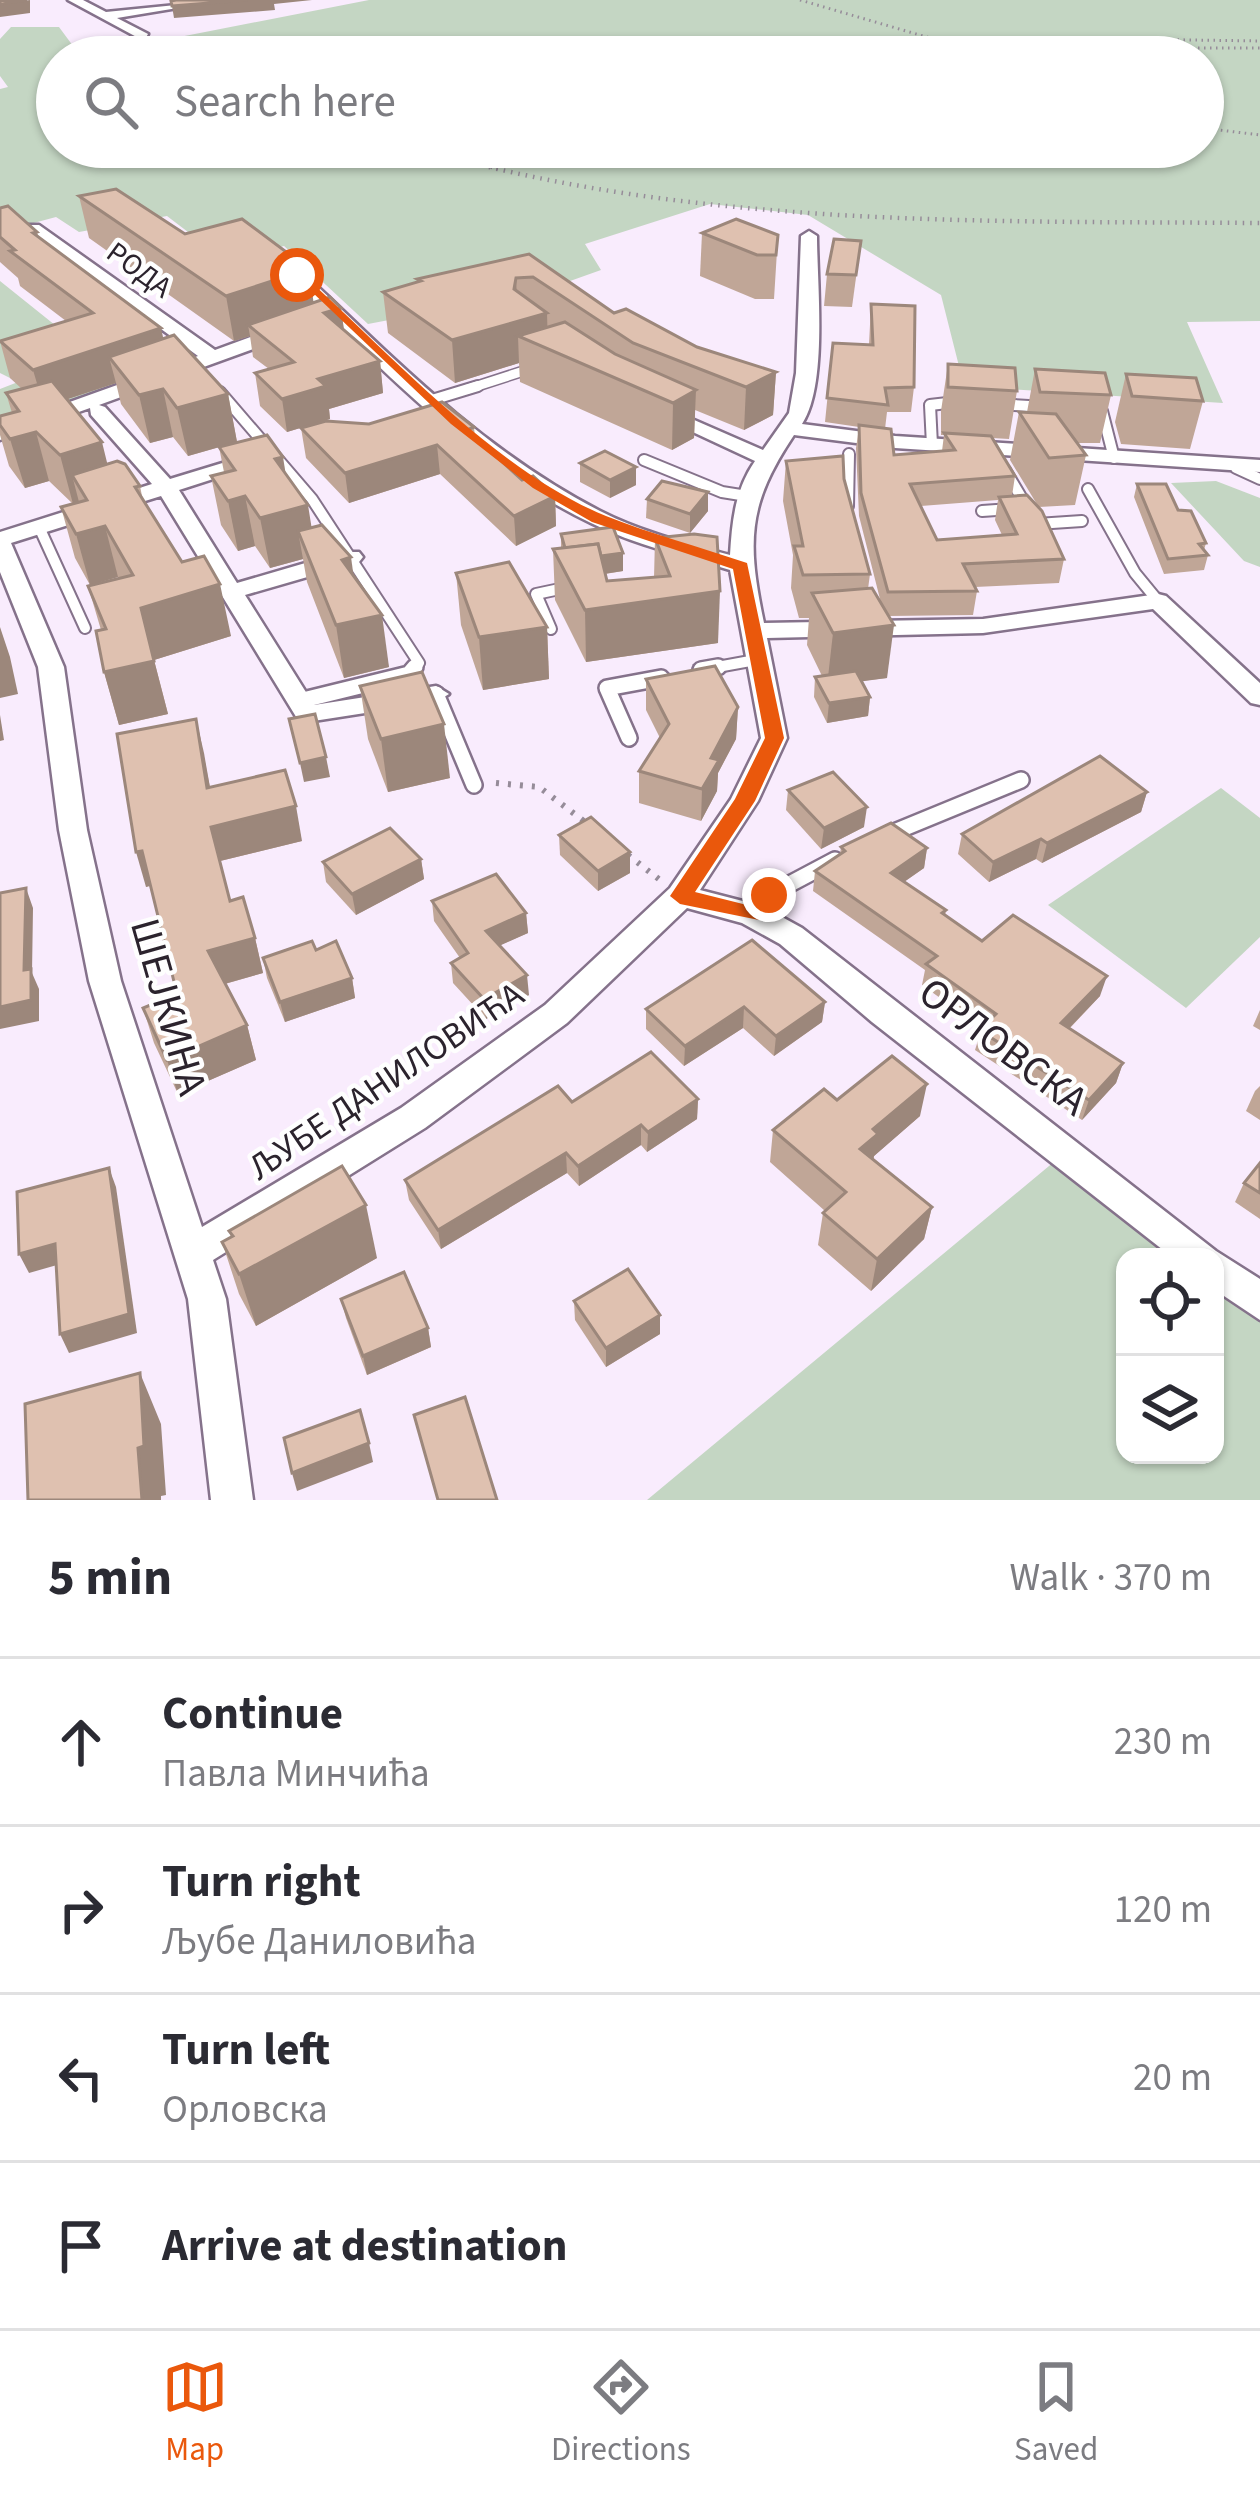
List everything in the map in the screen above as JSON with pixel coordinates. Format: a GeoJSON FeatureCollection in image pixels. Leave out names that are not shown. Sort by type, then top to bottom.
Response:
{"type":"FeatureCollection","features":[{"type":"Feature","properties":{"kind":"street"},"geometry":{"type":"LineString","coordinates":[[74,0],[142,36]]}},
{"type":"Feature","properties":{"kind":"street"},"geometry":{"type":"LineString","coordinates":[[105,16],[220,0]]}},
{"type":"Feature","properties":{"kind":"street","name":"РОДА"},"geometry":{"type":"LineString","coordinates":[[33,228],[198,366]]}},
{"type":"Feature","properties":{"kind":"street","name":"ЉУБЕ ДАНИЛОВИЋА"},"geometry":{"type":"LineString","coordinates":[[194,1252],[484,1068],[556,1014],[680,896],[770,754],[773,720],[756,631],[733,569],[747,496],[767,459],[793,429],[806,373],[809,236]]}},
{"type":"Feature","properties":{"kind":"street"},"geometry":{"type":"LineString","coordinates":[[276,256],[505,461],[563,500],[626,530],[733,569]]}},
{"type":"Feature","properties":{"kind":"street"},"geometry":{"type":"LineString","coordinates":[[0,434],[338,316]]}},
{"type":"Feature","properties":{"kind":"street"},"geometry":{"type":"LineString","coordinates":[[640,401],[767,459]]}},
{"type":"Feature","properties":{"kind":"street"},"geometry":{"type":"LineString","coordinates":[[98,411],[166,487],[299,701],[313,716],[436,694]]}},
{"type":"Feature","properties":{"kind":"street"},"geometry":{"type":"LineString","coordinates":[[793,429],[993,450],[1260,466]]}},
{"type":"Feature","properties":{"kind":"street"},"geometry":{"type":"LineString","coordinates":[[0,542],[275,453]]}},
{"type":"Feature","properties":{"kind":"street","name":"ШЕЈКИНА"},"geometry":{"type":"LineString","coordinates":[[0,542],[51,667],[73,830],[105,981],[194,1252],[211,1321],[232,1500]]}},
{"type":"Feature","properties":{"kind":"street"},"geometry":{"type":"LineString","coordinates":[[232,592],[352,557]]}},
{"type":"Feature","properties":{"kind":"street"},"geometry":{"type":"LineString","coordinates":[[756,631],[874,617],[1002,624],[1158,601],[1260,697]]}},
{"type":"Feature","properties":{"kind":"street","name":"ОРЛОВСКА"},"geometry":{"type":"LineString","coordinates":[[680,896],[751,914],[791,936],[1189,1248]]}},
{"type":"Feature","properties":{"kind":"street"},"geometry":{"type":"LineString","coordinates":[[1224,1275],[1260,1301]]}},
{"type":"Feature","properties":{"kind":"lane"},"geometry":{"type":"LineString","coordinates":[[433,400],[551,363]]}},
{"type":"Feature","properties":{"kind":"lane"},"geometry":{"type":"LineString","coordinates":[[212,383],[275,453],[352,557],[419,668],[299,701]]}},
{"type":"Feature","properties":{"kind":"lane"},"geometry":{"type":"LineString","coordinates":[[932,445],[930,405],[968,402]]}},
{"type":"Feature","properties":{"kind":"lane"},"geometry":{"type":"LineString","coordinates":[[992,404],[1059,408]]}},
{"type":"Feature","properties":{"kind":"lane"},"geometry":{"type":"LineString","coordinates":[[1015,406],[1020,452]]}},
{"type":"Feature","properties":{"kind":"lane"},"geometry":{"type":"LineString","coordinates":[[1081,410],[1122,412]]}},
{"type":"Feature","properties":{"kind":"lane"},"geometry":{"type":"LineString","coordinates":[[1102,411],[1114,458]]}},
{"type":"Feature","properties":{"kind":"lane"},"geometry":{"type":"LineString","coordinates":[[993,450],[1037,524],[1082,521]]}},
{"type":"Feature","properties":{"kind":"lane"},"geometry":{"type":"LineString","coordinates":[[848,517],[849,454]]}},
{"type":"Feature","properties":{"kind":"lane"},"geometry":{"type":"LineString","coordinates":[[644,460],[747,496]]}},
{"type":"Feature","properties":{"kind":"lane"},"geometry":{"type":"LineString","coordinates":[[1236,468],[1260,479]]}},
{"type":"Feature","properties":{"kind":"lane"},"geometry":{"type":"LineString","coordinates":[[1088,489],[1135,573],[1158,601]]}},
{"type":"Feature","properties":{"kind":"lane"},"geometry":{"type":"LineString","coordinates":[[982,512],[1028,508]]}},
{"type":"Feature","properties":{"kind":"lane"},"geometry":{"type":"LineString","coordinates":[[39,527],[85,628]]}},
{"type":"Feature","properties":{"kind":"lane"},"geometry":{"type":"LineString","coordinates":[[551,628],[536,594],[585,585]]}},
{"type":"Feature","properties":{"kind":"lane"},"geometry":{"type":"LineString","coordinates":[[695,672],[761,659]]}},
{"type":"Feature","properties":{"kind":"lane"},"geometry":{"type":"LineString","coordinates":[[629,738],[607,688],[673,676]]}},
{"type":"Feature","properties":{"kind":"lane"},"geometry":{"type":"LineString","coordinates":[[436,694],[474,785]]}},
{"type":"Feature","properties":{"kind":"lane"},"geometry":{"type":"LineString","coordinates":[[863,845],[1021,779]]}},
{"type":"Feature","properties":{"kind":"lane"},"geometry":{"type":"LineString","coordinates":[[751,914],[769,895],[844,855]]}},
{"type":"Feature","properties":{"kind":"path"},"geometry":{"type":"LineString","coordinates":[[800,0],[923,36]]}},
{"type":"Feature","properties":{"kind":"path"},"geometry":{"type":"LineString","coordinates":[[1224,44],[1260,44]]}},
{"type":"Feature","properties":{"kind":"path"},"geometry":{"type":"LineString","coordinates":[[1224,44],[1260,44]]}},
{"type":"Feature","properties":{"kind":"path"},"geometry":{"type":"LineString","coordinates":[[1224,131],[1260,135]]}},
{"type":"Feature","properties":{"kind":"path"},"geometry":{"type":"LineString","coordinates":[[491,168],[571,187],[878,220],[1260,223]]}},
{"type":"Feature","properties":{"kind":"path"},"geometry":{"type":"LineString","coordinates":[[474,785],[539,787],[592,828]]}},
{"type":"Feature","properties":{"kind":"path"},"geometry":{"type":"LineString","coordinates":[[610,841],[680,896]]}},
{"type":"Feature","properties":{"kind":"green space"},"geometry":{"type":"Polygon","coordinates":[[[369,0],[1260,0],[1260,321],[1187,322],[1223,403],[964,386],[941,295],[808,215],[710,204],[585,244],[601,270],[542,291],[368,324],[284,246],[226,261],[167,216],[79,232],[56,217],[0,232],[0,89],[8,87],[0,76],[0,39],[11,27],[59,27],[66,36],[36,36],[36,168],[1224,168],[1224,36],[185,36],[369,0]]]}},
{"type":"Feature","properties":{"kind":"green space"},"geometry":{"type":"Polygon","coordinates":[[[0,281],[131,386],[0,434],[0,389],[18,382],[0,373],[0,281]]]}},
{"type":"Feature","properties":{"kind":"green space"},"geometry":{"type":"Polygon","coordinates":[[[1216,481],[1260,498],[1260,567],[1244,561],[1171,483],[1216,481]]]}},
{"type":"Feature","properties":{"kind":"green space"},"geometry":{"type":"Polygon","coordinates":[[[1221,788],[1260,818],[1260,937],[1186,1008],[1048,905],[1221,788]]]}},
{"type":"Feature","properties":{"kind":"green space"},"geometry":{"type":"Polygon","coordinates":[[[1067,1151],[1189,1248],[1116,1248],[1116,1464],[1224,1464],[1224,1275],[1260,1302],[1260,1500],[647,1500],[1067,1151]]]}},
{"type":"Feature","properties":{"kind":"building"},"geometry":{"type":"Polygon","coordinates":[[[247,0],[172,6],[171,1],[247,0]]]}},
{"type":"Feature","properties":{"kind":"building"},"geometry":{"type":"Polygon","coordinates":[[[116,189],[185,234],[242,219],[309,269],[226,296],[79,196],[116,189]]]}},
{"type":"Feature","properties":{"kind":"building"},"geometry":{"type":"Polygon","coordinates":[[[8,206],[37,232],[33,233],[161,328],[33,370],[0,341],[93,313],[10,251],[15,250],[0,237],[0,208],[8,206]]]}},
{"type":"Feature","properties":{"kind":"building"},"geometry":{"type":"Polygon","coordinates":[[[736,219],[778,235],[776,255],[757,255],[702,233],[736,219]]]}},
{"type":"Feature","properties":{"kind":"building"},"geometry":{"type":"Polygon","coordinates":[[[834,239],[861,241],[856,275],[827,274],[834,239]]]}},
{"type":"Feature","properties":{"kind":"building"},"geometry":{"type":"Polygon","coordinates":[[[529,254],[614,313],[626,309],[697,347],[776,372],[746,387],[633,343],[533,277],[516,278],[514,289],[547,313],[452,340],[383,292],[421,281],[417,279],[529,254]]]}},
{"type":"Feature","properties":{"kind":"building"},"geometry":{"type":"Polygon","coordinates":[[[330,297],[341,308],[324,313],[380,361],[318,379],[326,386],[282,399],[255,373],[294,362],[248,325],[330,297]]]}},
{"type":"Feature","properties":{"kind":"building"},"geometry":{"type":"Polygon","coordinates":[[[871,304],[915,306],[914,387],[885,388],[888,405],[827,398],[833,343],[873,345],[871,304]]]}},
{"type":"Feature","properties":{"kind":"building"},"geometry":{"type":"Polygon","coordinates":[[[565,322],[615,354],[696,390],[673,403],[518,336],[565,322]]]}},
{"type":"Feature","properties":{"kind":"building"},"geometry":{"type":"Polygon","coordinates":[[[174,335],[228,394],[177,408],[163,389],[139,395],[109,357],[174,335]]]}},
{"type":"Feature","properties":{"kind":"building"},"geometry":{"type":"Polygon","coordinates":[[[948,364],[1015,368],[1017,391],[948,387],[948,364]]]}},
{"type":"Feature","properties":{"kind":"building"},"geometry":{"type":"Polygon","coordinates":[[[1035,369],[1105,373],[1111,395],[1040,392],[1035,369]]]}},
{"type":"Feature","properties":{"kind":"building"},"geometry":{"type":"Polygon","coordinates":[[[1126,374],[1196,378],[1203,401],[1132,396],[1126,374]]]}},
{"type":"Feature","properties":{"kind":"building"},"geometry":{"type":"Polygon","coordinates":[[[52,381],[102,442],[60,455],[36,432],[10,439],[0,416],[19,411],[6,393],[52,381]]]}},
{"type":"Feature","properties":{"kind":"building"},"geometry":{"type":"Polygon","coordinates":[[[442,402],[474,427],[467,430],[522,480],[533,476],[555,496],[514,516],[437,445],[345,473],[301,428],[326,421],[369,424],[442,402]]]}},
{"type":"Feature","properties":{"kind":"building"},"geometry":{"type":"Polygon","coordinates":[[[1019,412],[1056,414],[1086,455],[1049,458],[1019,412]]]}},
{"type":"Feature","properties":{"kind":"building"},"geometry":{"type":"Polygon","coordinates":[[[859,425],[891,429],[894,455],[955,450],[944,433],[991,436],[1015,476],[910,484],[937,540],[1017,534],[999,497],[1027,495],[1042,511],[1064,559],[963,564],[977,591],[888,592],[861,493],[859,425]]]}},
{"type":"Feature","properties":{"kind":"building"},"geometry":{"type":"Polygon","coordinates":[[[267,435],[283,457],[275,459],[308,505],[260,518],[245,496],[228,501],[211,476],[235,470],[219,447],[267,435]]]}},
{"type":"Feature","properties":{"kind":"building"},"geometry":{"type":"Polygon","coordinates":[[[605,451],[636,467],[610,480],[580,463],[605,451]]]}},
{"type":"Feature","properties":{"kind":"building"},"geometry":{"type":"Polygon","coordinates":[[[843,456],[844,479],[870,574],[803,575],[794,546],[803,546],[786,461],[843,456]]]}},
{"type":"Feature","properties":{"kind":"building"},"geometry":{"type":"Polygon","coordinates":[[[117,461],[125,464],[140,486],[135,487],[182,562],[204,556],[220,584],[141,608],[154,661],[104,672],[96,631],[106,629],[88,586],[133,575],[105,526],[76,534],[61,507],[87,500],[72,475],[117,461]]]}},
{"type":"Feature","properties":{"kind":"building"},"geometry":{"type":"Polygon","coordinates":[[[662,481],[708,492],[690,514],[647,499],[662,481]]]}},
{"type":"Feature","properties":{"kind":"building"},"geometry":{"type":"Polygon","coordinates":[[[1137,484],[1166,484],[1178,510],[1191,511],[1206,543],[1199,544],[1208,555],[1168,559],[1137,484]]]}},
{"type":"Feature","properties":{"kind":"building"},"geometry":{"type":"Polygon","coordinates":[[[322,525],[351,557],[342,560],[382,615],[336,625],[298,531],[322,525]]]}},
{"type":"Feature","properties":{"kind":"building"},"geometry":{"type":"Polygon","coordinates":[[[613,527],[623,553],[601,556],[598,544],[565,548],[561,534],[613,527]]]}},
{"type":"Feature","properties":{"kind":"building"},"geometry":{"type":"Polygon","coordinates":[[[717,537],[720,591],[585,610],[553,549],[598,544],[607,581],[670,576],[655,538],[717,537]]]}},
{"type":"Feature","properties":{"kind":"building"},"geometry":{"type":"Polygon","coordinates":[[[509,562],[547,627],[479,637],[456,573],[509,562]]]}},
{"type":"Feature","properties":{"kind":"building"},"geometry":{"type":"Polygon","coordinates":[[[872,588],[894,625],[833,633],[812,593],[872,588]]]}},
{"type":"Feature","properties":{"kind":"building"},"geometry":{"type":"Polygon","coordinates":[[[715,666],[738,707],[711,758],[719,760],[702,789],[639,771],[669,724],[646,679],[715,666]]]}},
{"type":"Feature","properties":{"kind":"building"},"geometry":{"type":"Polygon","coordinates":[[[856,671],[870,697],[829,703],[815,677],[856,671]]]}},
{"type":"Feature","properties":{"kind":"building"},"geometry":{"type":"Polygon","coordinates":[[[422,672],[444,724],[381,739],[360,686],[422,672]]]}},
{"type":"Feature","properties":{"kind":"building"},"geometry":{"type":"Polygon","coordinates":[[[315,714],[326,757],[300,763],[289,719],[315,714]]]}},
{"type":"Feature","properties":{"kind":"building"},"geometry":{"type":"Polygon","coordinates":[[[196,719],[207,788],[285,770],[296,806],[211,827],[230,901],[243,897],[255,938],[208,951],[247,1025],[167,1060],[143,1008],[177,994],[142,851],[136,852],[117,734],[196,719]]]}},
{"type":"Feature","properties":{"kind":"building"},"geometry":{"type":"Polygon","coordinates":[[[1100,756],[1147,792],[1047,843],[1041,839],[993,862],[962,834],[1100,756]]]}},
{"type":"Feature","properties":{"kind":"building"},"geometry":{"type":"Polygon","coordinates":[[[833,772],[867,807],[824,828],[788,790],[833,772]]]}},
{"type":"Feature","properties":{"kind":"building"},"geometry":{"type":"Polygon","coordinates":[[[591,817],[630,852],[598,871],[559,835],[591,817]]]}},
{"type":"Feature","properties":{"kind":"building"},"geometry":{"type":"Polygon","coordinates":[[[891,823],[927,848],[891,873],[946,910],[942,913],[982,941],[1013,915],[1107,976],[1061,1023],[1123,1063],[1089,1100],[979,1030],[996,1014],[926,964],[937,956],[815,871],[845,851],[841,847],[891,823]]]}},
{"type":"Feature","properties":{"kind":"building"},"geometry":{"type":"Polygon","coordinates":[[[390,828],[421,859],[352,894],[323,862],[390,828]]]}},
{"type":"Feature","properties":{"kind":"building"},"geometry":{"type":"Polygon","coordinates":[[[496,874],[526,913],[486,931],[527,975],[484,999],[451,963],[468,953],[432,901],[496,874]]]}},
{"type":"Feature","properties":{"kind":"building"},"geometry":{"type":"Polygon","coordinates":[[[26,888],[24,970],[31,969],[31,1000],[0,1007],[0,893],[26,888]]]}},
{"type":"Feature","properties":{"kind":"building"},"geometry":{"type":"Polygon","coordinates":[[[752,940],[825,1002],[776,1036],[744,1007],[685,1046],[646,1009],[752,940]]]}},
{"type":"Feature","properties":{"kind":"building"},"geometry":{"type":"Polygon","coordinates":[[[312,941],[316,950],[336,941],[352,978],[280,1002],[263,958],[312,941]]]}},
{"type":"Feature","properties":{"kind":"building"},"geometry":{"type":"Polygon","coordinates":[[[651,1052],[698,1099],[648,1132],[641,1125],[578,1166],[566,1153],[438,1230],[405,1180],[558,1086],[572,1102],[651,1052]]]}},
{"type":"Feature","properties":{"kind":"building"},"geometry":{"type":"Polygon","coordinates":[[[892,1056],[927,1084],[873,1129],[878,1134],[860,1149],[932,1207],[877,1259],[823,1213],[846,1192],[773,1130],[824,1089],[837,1100],[892,1056]]]}},
{"type":"Feature","properties":{"kind":"building"},"geometry":{"type":"Polygon","coordinates":[[[1260,1163],[1260,1193],[1244,1183],[1260,1163]]]}},
{"type":"Feature","properties":{"kind":"building"},"geometry":{"type":"Polygon","coordinates":[[[342,1166],[366,1205],[239,1274],[222,1242],[233,1236],[229,1231],[342,1166]]]}},
{"type":"Feature","properties":{"kind":"building"},"geometry":{"type":"Polygon","coordinates":[[[109,1168],[129,1314],[60,1334],[55,1244],[19,1254],[17,1192],[109,1168]]]}},
{"type":"Feature","properties":{"kind":"building"},"geometry":{"type":"Polygon","coordinates":[[[628,1269],[660,1315],[606,1348],[574,1301],[628,1269]]]}},
{"type":"Feature","properties":{"kind":"building"},"geometry":{"type":"Polygon","coordinates":[[[404,1272],[428,1328],[363,1356],[341,1299],[404,1272]]]}},
{"type":"Feature","properties":{"kind":"building"},"geometry":{"type":"Polygon","coordinates":[[[140,1373],[142,1500],[28,1500],[25,1404],[140,1373]]]}},
{"type":"Feature","properties":{"kind":"building"},"geometry":{"type":"Polygon","coordinates":[[[465,1397],[497,1500],[438,1500],[414,1415],[465,1397]]]}},
{"type":"Feature","properties":{"kind":"building"},"geometry":{"type":"Polygon","coordinates":[[[360,1410],[369,1443],[292,1473],[284,1438],[360,1410]]]}},
{"type":"Feature","properties":{"kind":"route"},"geometry":{"type":"LineString","coordinates":[[297,275],[456,421],[538,485],[626,530],[741,566],[771,702],[774,738],[745,801],[680,896],[751,914],[769,895]]}}]}
